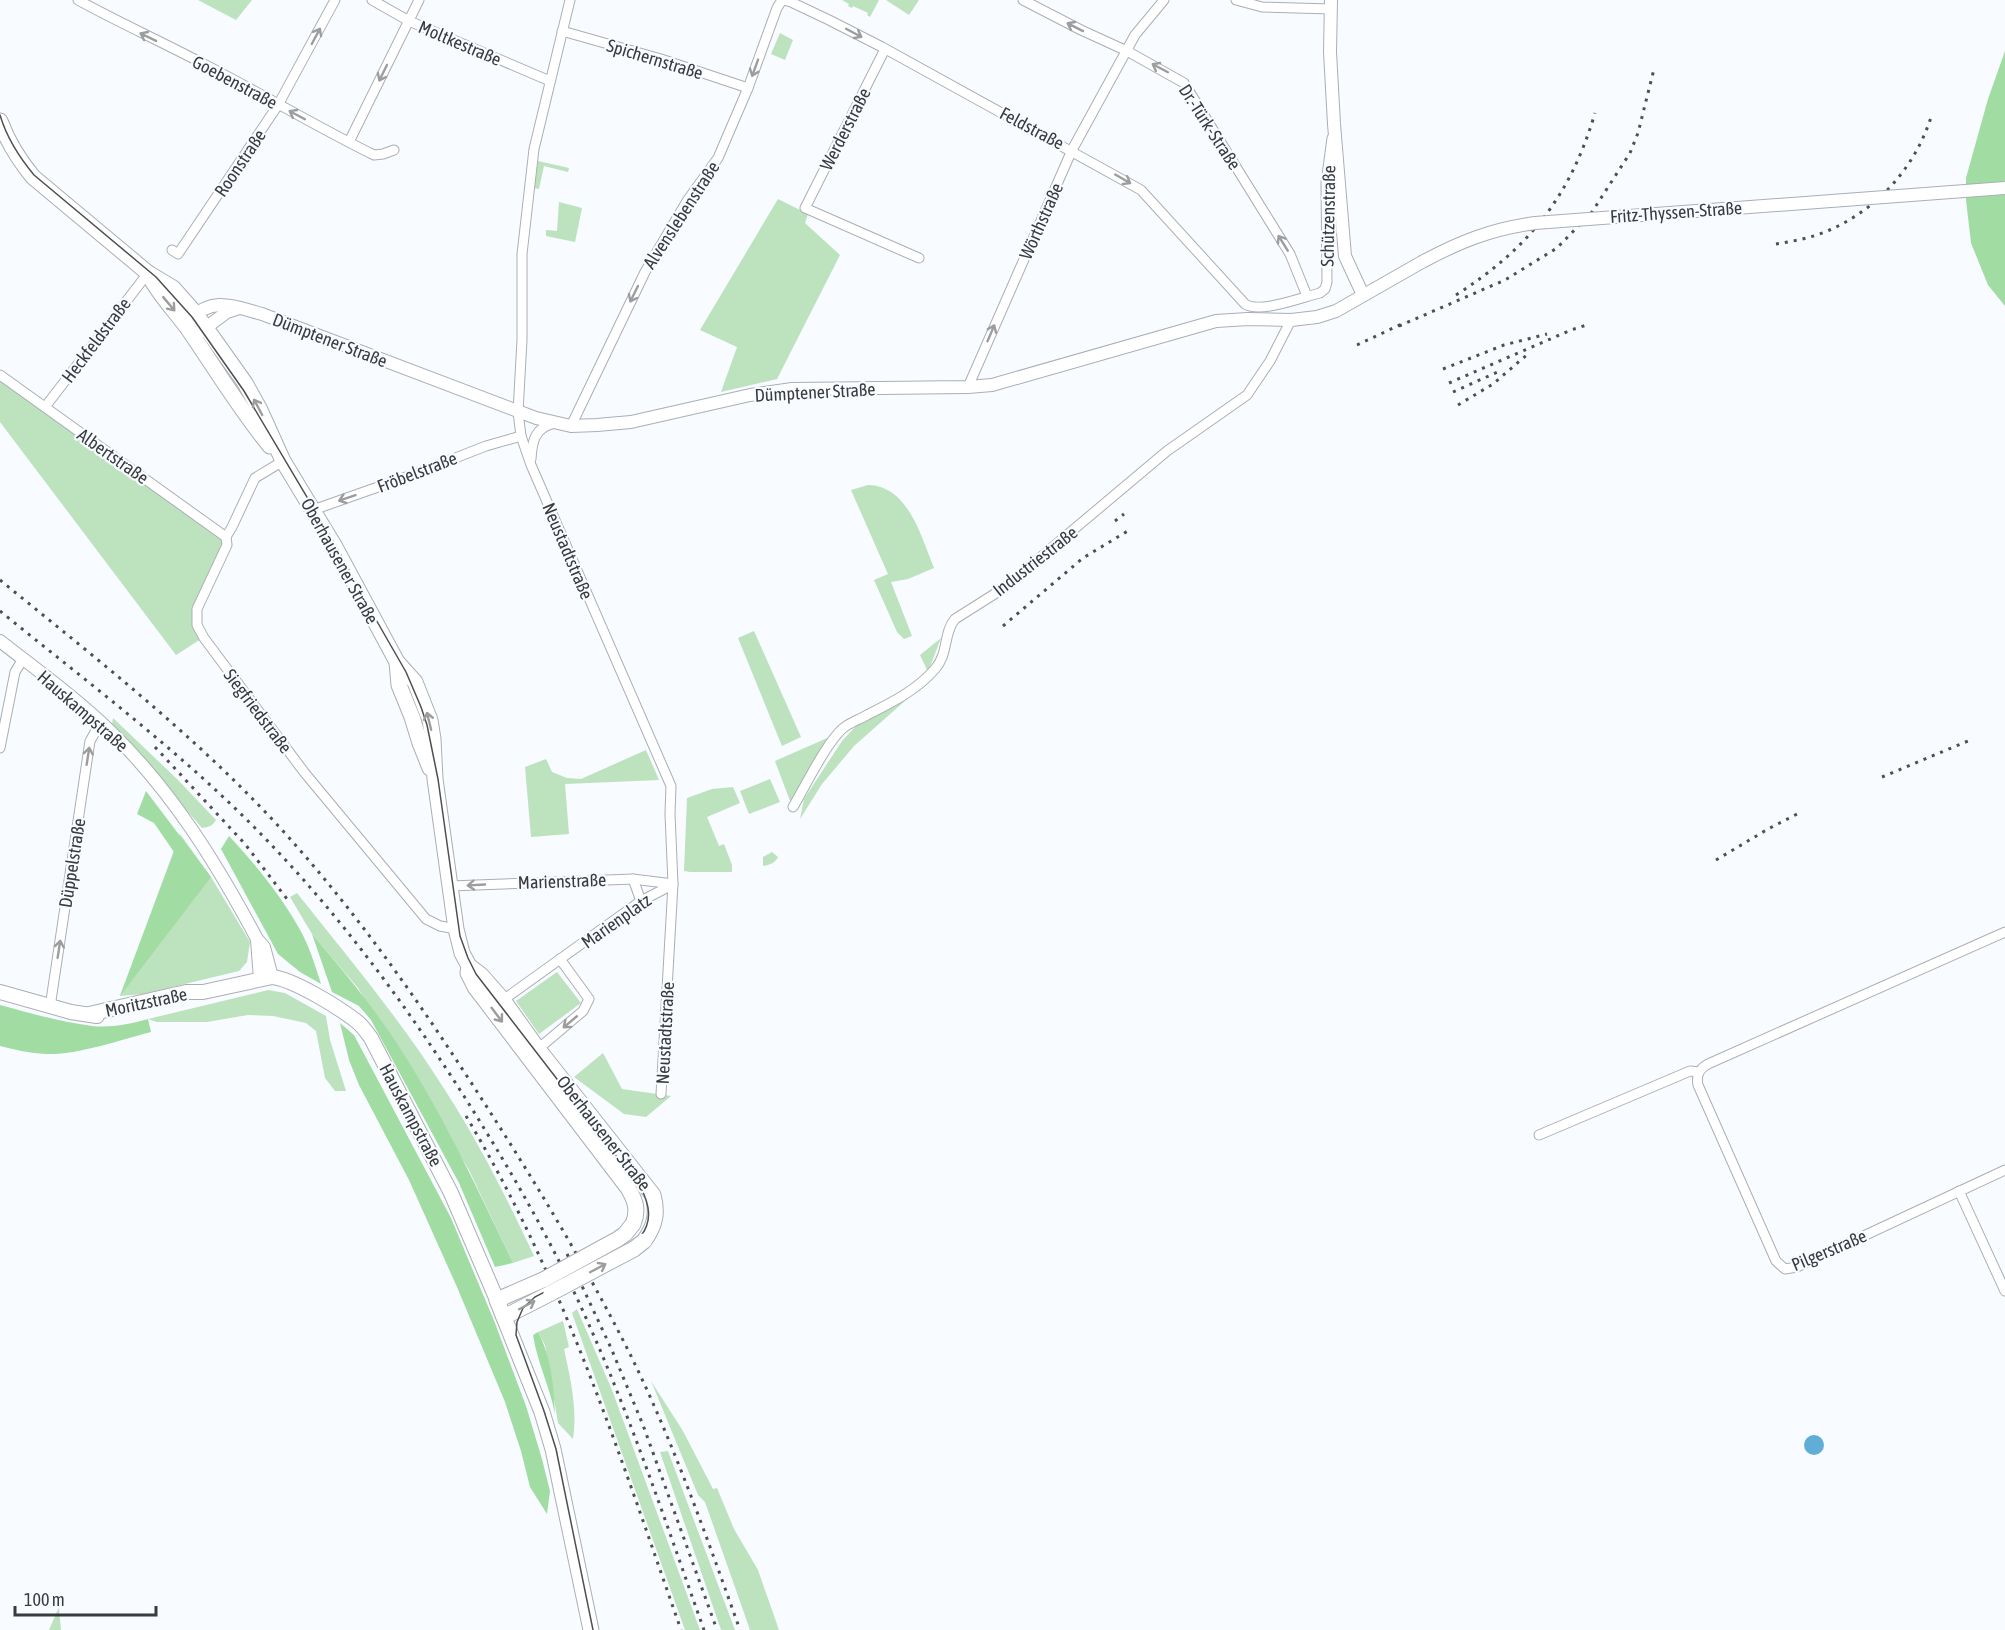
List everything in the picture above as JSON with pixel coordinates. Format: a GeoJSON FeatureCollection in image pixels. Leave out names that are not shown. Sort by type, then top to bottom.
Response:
{"type":"FeatureCollection","features":[{"type":"Feature","properties":{"kind":"main road","name":"Oberhausener Straße"},"geometry":{"type":"LineString","coordinates":[[0,122],[4,144],[33,177],[148,273],[173,288],[195,325],[245,383],[283,460],[397,662],[415,682],[424,703],[433,740],[435,779],[456,929],[462,953],[469,966],[481,975],[503,1000],[538,1049],[653,1194],[655,1220],[644,1241],[634,1249],[500,1308]]}},
{"type":"Feature","properties":{"kind":"main road","name":"Oberhausener Straße"},"geometry":{"type":"LineString","coordinates":[[469,966],[468,973],[475,987],[628,1188],[636,1206],[633,1224],[625,1234],[548,1286]]}},
{"type":"Feature","properties":{"kind":"main road","name":"Moritzstraße"},"geometry":{"type":"LineString","coordinates":[[0,992],[50,1007],[102,1018],[129,1015],[189,1000],[203,992],[266,978]]}},
{"type":"Feature","properties":{"kind":"main road","name":"Hauskampstraße"},"geometry":{"type":"LineString","coordinates":[[266,978],[284,979],[298,986],[343,1012],[357,1022],[371,1038],[452,1192],[500,1308]]}},
{"type":"Feature","properties":{"kind":"main road"},"geometry":{"type":"LineString","coordinates":[[500,1308],[542,1412],[556,1461],[591,1630]]}},
{"type":"Feature","properties":{"kind":"street","name":"Goebenstraße"},"geometry":{"type":"LineString","coordinates":[[78,0],[374,154],[394,150]]}},
{"type":"Feature","properties":{"kind":"street","name":"Roonstraße"},"geometry":{"type":"LineString","coordinates":[[172,250],[178,254],[278,105],[335,0]]}},
{"type":"Feature","properties":{"kind":"street","name":"Moltkestraße"},"geometry":{"type":"LineString","coordinates":[[372,0],[409,21],[550,81]]}},
{"type":"Feature","properties":{"kind":"street"},"geometry":{"type":"LineString","coordinates":[[349,142],[419,0]]}},
{"type":"Feature","properties":{"kind":"street","name":"Neustadtstraße"},"geometry":{"type":"LineString","coordinates":[[570,0],[534,149],[522,254],[522,340],[518,412],[521,436],[531,465],[671,786],[673,884],[661,1094]]}},
{"type":"Feature","properties":{"kind":"street","name":"Feldstraße"},"geometry":{"type":"LineString","coordinates":[[782,0],[830,20],[885,49],[1141,190],[1245,304],[1252,308],[1307,296]]}},
{"type":"Feature","properties":{"kind":"street","name":"Alvenslebenstraße"},"geometry":{"type":"LineString","coordinates":[[571,426],[645,272],[687,201],[718,158],[782,0]]}},
{"type":"Feature","properties":{"kind":"street","name":"Dr.-Türk-Straße"},"geometry":{"type":"LineString","coordinates":[[1023,0],[1127,51],[1184,83],[1290,254],[1307,296]]}},
{"type":"Feature","properties":{"kind":"street","name":"Wörthstraße"},"geometry":{"type":"LineString","coordinates":[[968,387],[1072,150],[1135,35],[1164,0]]}},
{"type":"Feature","properties":{"kind":"street"},"geometry":{"type":"LineString","coordinates":[[1236,0],[1262,7],[1331,4]]}},
{"type":"Feature","properties":{"kind":"street","name":"Schützenstraße"},"geometry":{"type":"LineString","coordinates":[[1331,4],[1334,124],[1345,256],[1364,295]]}},
{"type":"Feature","properties":{"kind":"street","name":"Spichernstraße"},"geometry":{"type":"LineString","coordinates":[[562,31],[661,59],[748,88]]}},
{"type":"Feature","properties":{"kind":"street","name":"Werderstraße"},"geometry":{"type":"LineString","coordinates":[[885,49],[805,208],[919,258]]}},
{"type":"Feature","properties":{"kind":"street","name":"Schützenstraße"},"geometry":{"type":"LineString","coordinates":[[1307,296],[1325,289],[1327,282],[1326,183],[1334,124]]}},
{"type":"Feature","properties":{"kind":"street","name":"Fritz-Thyssen-Straße"},"geometry":{"type":"LineString","coordinates":[[1364,295],[1454,245],[1505,227],[2005,188]]}},
{"type":"Feature","properties":{"kind":"street","name":"Heckfeldstraße"},"geometry":{"type":"LineString","coordinates":[[45,407],[148,273]]}},
{"type":"Feature","properties":{"kind":"street","name":"Dümptener Straße"},"geometry":{"type":"LineString","coordinates":[[195,325],[213,305],[225,304],[240,308],[262,314],[518,412],[571,426],[631,422],[750,395],[792,389],[992,385],[1216,321],[1291,320],[1317,317],[1336,311],[1364,295]]}},
{"type":"Feature","properties":{"kind":"street","name":"Industriestraße"},"geometry":{"type":"LineString","coordinates":[[793,807],[845,726],[896,700],[915,688],[933,671],[944,657],[950,627],[955,619],[1005,588],[1167,451],[1248,395],[1270,361],[1291,320]]}},
{"type":"Feature","properties":{"kind":"street","name":"Albertstraße"},"geometry":{"type":"LineString","coordinates":[[0,375],[226,537]]}},
{"type":"Feature","properties":{"kind":"street"},"geometry":{"type":"LineString","coordinates":[[531,465],[532,446],[536,434],[547,425],[555,423]]}},
{"type":"Feature","properties":{"kind":"street","name":"Fröbelstraße"},"geometry":{"type":"LineString","coordinates":[[313,510],[486,446],[521,436]]}},
{"type":"Feature","properties":{"kind":"street","name":"Siegfriedstraße"},"geometry":{"type":"LineString","coordinates":[[283,460],[255,478],[226,537],[226,545],[196,609],[201,634],[304,771],[426,920],[440,927],[456,929]]}},
{"type":"Feature","properties":{"kind":"street","name":"Hauskampstraße"},"geometry":{"type":"LineString","coordinates":[[0,641],[101,722],[171,799],[219,870],[257,939],[264,947],[266,978]]}},
{"type":"Feature","properties":{"kind":"street"},"geometry":{"type":"LineString","coordinates":[[0,748],[15,672],[23,660]]}},
{"type":"Feature","properties":{"kind":"street","name":"Düppelstraße"},"geometry":{"type":"LineString","coordinates":[[50,1007],[90,741],[101,722]]}},
{"type":"Feature","properties":{"kind":"street"},"geometry":{"type":"LineString","coordinates":[[633,879],[641,901]]}},
{"type":"Feature","properties":{"kind":"street","name":"Marienstraße"},"geometry":{"type":"LineString","coordinates":[[450,886],[633,879],[673,884]]}},
{"type":"Feature","properties":{"kind":"street","name":"Marienplatz"},"geometry":{"type":"LineString","coordinates":[[503,1000],[641,901],[673,884]]}},
{"type":"Feature","properties":{"kind":"street"},"geometry":{"type":"LineString","coordinates":[[1539,1136],[1690,1071],[1699,1072],[1708,1064],[2005,933]]}},
{"type":"Feature","properties":{"kind":"street"},"geometry":{"type":"LineString","coordinates":[[538,1049],[583,1011],[589,999],[560,959]]}},
{"type":"Feature","properties":{"kind":"street","name":"Pilgerstraße"},"geometry":{"type":"LineString","coordinates":[[1699,1072],[1698,1085],[1776,1261],[1785,1269],[1797,1267],[2005,1170]]}},
{"type":"Feature","properties":{"kind":"street"},"geometry":{"type":"LineString","coordinates":[[1959,1191],[2005,1291]]}},
{"type":"Feature","properties":{"kind":"green space"},"geometry":{"type":"Polygon","coordinates":[[[198,0],[252,0],[236,20],[198,0]]]}},
{"type":"Feature","properties":{"kind":"green space"},"geometry":{"type":"Polygon","coordinates":[[[842,0],[879,0],[870,17],[868,13],[848,6],[849,4],[842,0]]]}},
{"type":"Feature","properties":{"kind":"green space"},"geometry":{"type":"Polygon","coordinates":[[[886,0],[919,0],[909,15],[886,0]]]}},
{"type":"Feature","properties":{"kind":"green space"},"geometry":{"type":"Polygon","coordinates":[[[780,33],[793,40],[785,60],[771,54],[780,33]]]}},
{"type":"Feature","properties":{"kind":"green space"},"geometry":{"type":"Polygon","coordinates":[[[2005,51],[2005,306],[1988,285],[1971,243],[1966,178],[1988,99],[2005,51]]]}},
{"type":"Feature","properties":{"kind":"green space"},"geometry":{"type":"Polygon","coordinates":[[[538,161],[569,168],[568,172],[544,166],[539,189],[534,188],[538,161]]]}},
{"type":"Feature","properties":{"kind":"green space"},"geometry":{"type":"Polygon","coordinates":[[[778,199],[808,214],[805,223],[840,255],[777,379],[721,392],[737,347],[700,330],[778,199]]]}},
{"type":"Feature","properties":{"kind":"green space"},"geometry":{"type":"Polygon","coordinates":[[[559,202],[582,208],[575,242],[546,236],[546,230],[557,231],[559,202]]]}},
{"type":"Feature","properties":{"kind":"green space"},"geometry":{"type":"Polygon","coordinates":[[[0,381],[223,538],[196,609],[201,639],[176,655],[0,422],[0,381]]]}},
{"type":"Feature","properties":{"kind":"green space"},"geometry":{"type":"Polygon","coordinates":[[[868,485],[894,494],[912,515],[934,568],[908,579],[891,582],[912,636],[904,639],[897,632],[874,580],[888,574],[851,490],[868,485]]]}},
{"type":"Feature","properties":{"kind":"green space"},"geometry":{"type":"Polygon","coordinates":[[[754,631],[801,737],[782,746],[738,638],[754,631]]]}},
{"type":"Feature","properties":{"kind":"green space"},"geometry":{"type":"Polygon","coordinates":[[[941,638],[928,672],[920,655],[941,638]]]}},
{"type":"Feature","properties":{"kind":"green space"},"geometry":{"type":"Polygon","coordinates":[[[906,700],[854,746],[822,784],[800,819],[804,799],[842,741],[857,725],[906,700]]]}},
{"type":"Feature","properties":{"kind":"green space"},"geometry":{"type":"Polygon","coordinates":[[[113,718],[216,820],[213,824],[202,828],[112,724],[113,718]]]}},
{"type":"Feature","properties":{"kind":"green space"},"geometry":{"type":"Polygon","coordinates":[[[834,735],[829,740],[790,801],[775,761],[834,735]]]}},
{"type":"Feature","properties":{"kind":"green space"},"geometry":{"type":"Polygon","coordinates":[[[646,750],[659,780],[565,784],[569,834],[531,837],[525,767],[546,759],[552,772],[567,778],[581,779],[646,750]]]}},
{"type":"Feature","properties":{"kind":"green space"},"geometry":{"type":"Polygon","coordinates":[[[770,779],[780,802],[749,814],[740,791],[770,779]]]}},
{"type":"Feature","properties":{"kind":"green space"},"geometry":{"type":"Polygon","coordinates":[[[733,787],[740,803],[707,817],[719,846],[724,844],[732,865],[732,872],[684,871],[687,798],[712,789],[733,787]]]}},
{"type":"Feature","properties":{"kind":"green space"},"geometry":{"type":"Polygon","coordinates":[[[146,791],[211,877],[120,996],[174,852],[154,823],[137,814],[146,791]]]}},
{"type":"Feature","properties":{"kind":"green space"},"geometry":{"type":"Polygon","coordinates":[[[180,834],[211,877],[250,942],[247,962],[239,971],[143,994],[120,996],[180,834]]]}},
{"type":"Feature","properties":{"kind":"green space"},"geometry":{"type":"Polygon","coordinates":[[[229,836],[267,880],[292,915],[312,955],[321,984],[300,972],[278,954],[221,849],[229,836]]]}},
{"type":"Feature","properties":{"kind":"green space"},"geometry":{"type":"Polygon","coordinates":[[[772,852],[778,857],[777,859],[763,866],[763,857],[772,852]]]}},
{"type":"Feature","properties":{"kind":"green space"},"geometry":{"type":"Polygon","coordinates":[[[297,893],[391,1012],[443,1087],[491,1170],[534,1256],[513,1263],[469,1170],[358,988],[312,934],[290,897],[297,893]]]}},
{"type":"Feature","properties":{"kind":"green space"},"geometry":{"type":"Polygon","coordinates":[[[312,934],[366,1000],[413,1069],[458,1151],[513,1263],[495,1267],[459,1183],[371,1020],[359,1006],[332,992],[312,934]]]}},
{"type":"Feature","properties":{"kind":"green space"},"geometry":{"type":"Polygon","coordinates":[[[557,972],[581,1003],[539,1034],[516,1001],[557,972]]]}},
{"type":"Feature","properties":{"kind":"green space"},"geometry":{"type":"Polygon","coordinates":[[[268,990],[285,993],[326,1016],[330,1040],[346,1091],[335,1091],[325,1078],[316,1031],[306,1023],[273,1016],[248,1015],[207,1022],[157,1022],[148,1019],[268,990]]]}},
{"type":"Feature","properties":{"kind":"green space"},"geometry":{"type":"Polygon","coordinates":[[[0,1005],[57,1020],[92,1026],[120,1025],[148,1019],[151,1032],[59,1054],[23,1051],[0,1046],[0,1005]]]}},
{"type":"Feature","properties":{"kind":"green space"},"geometry":{"type":"Polygon","coordinates":[[[340,1023],[354,1035],[451,1218],[495,1323],[526,1406],[550,1491],[547,1514],[530,1487],[505,1402],[457,1287],[409,1180],[359,1085],[349,1060],[340,1023]]]}},
{"type":"Feature","properties":{"kind":"green space"},"geometry":{"type":"Polygon","coordinates":[[[603,1053],[622,1089],[671,1096],[646,1117],[624,1114],[574,1077],[603,1053]]]}},
{"type":"Feature","properties":{"kind":"green space"},"geometry":{"type":"Polygon","coordinates":[[[577,1309],[612,1390],[700,1630],[685,1630],[572,1313],[577,1309]]]}},
{"type":"Feature","properties":{"kind":"green space"},"geometry":{"type":"Polygon","coordinates":[[[563,1321],[569,1347],[564,1349],[574,1405],[573,1439],[558,1423],[545,1345],[538,1332],[563,1321]]]}},
{"type":"Feature","properties":{"kind":"green space"},"geometry":{"type":"Polygon","coordinates":[[[538,1332],[549,1361],[555,1414],[535,1345],[533,1335],[538,1332]]]}},
{"type":"Feature","properties":{"kind":"green space"},"geometry":{"type":"Polygon","coordinates":[[[651,1381],[683,1431],[713,1489],[717,1488],[734,1529],[758,1570],[779,1630],[750,1630],[705,1502],[698,1495],[651,1381]]]}},
{"type":"Feature","properties":{"kind":"green space"},"geometry":{"type":"Polygon","coordinates":[[[668,1451],[735,1630],[721,1630],[660,1452],[668,1451]]]}},
{"type":"Feature","properties":{"kind":"green space"},"geometry":{"type":"Polygon","coordinates":[[[62,1600],[59,1609],[61,1630],[49,1630],[62,1600]]]}},
{"type":"Feature","properties":{"kind":"water"},"geometry":{"type":"Polygon","coordinates":[[[1814,1435],[1821,1438],[1824,1445],[1821,1452],[1814,1455],[1807,1452],[1804,1445],[1807,1438],[1814,1435]]]}},
{"type":"Feature","properties":{"kind":"tram line"},"geometry":{"type":"LineString","coordinates":[[0,115],[14,147],[34,175],[156,277],[192,317],[244,391],[336,546],[406,672],[421,707],[438,779],[460,936],[468,958],[476,974],[644,1194],[648,1206],[648,1218],[641,1236],[623,1250],[535,1297],[523,1308],[517,1322],[516,1335],[556,1449],[593,1630]]}},
{"type":"Feature","properties":{"kind":"railway"},"geometry":{"type":"LineString","coordinates":[[1399,326],[1505,280],[1557,248],[1592,212],[1630,153],[1638,133],[1654,69]]}},
{"type":"Feature","properties":{"kind":"railway"},"geometry":{"type":"LineString","coordinates":[[1456,295],[1505,259],[1544,218],[1573,170],[1595,113]]}},
{"type":"Feature","properties":{"kind":"railway"},"geometry":{"type":"LineString","coordinates":[[1776,244],[1827,231],[1867,208],[1895,182],[1907,166],[1917,150],[1932,114]]}},
{"type":"Feature","properties":{"kind":"railway"},"geometry":{"type":"LineString","coordinates":[[1357,345],[1406,322]]}},
{"type":"Feature","properties":{"kind":"railway"},"geometry":{"type":"LineString","coordinates":[[1449,383],[1590,324]]}},
{"type":"Feature","properties":{"kind":"railway"},"geometry":{"type":"LineString","coordinates":[[1443,369],[1504,345],[1547,334]]}},
{"type":"Feature","properties":{"kind":"railway"},"geometry":{"type":"LineString","coordinates":[[1458,405],[1493,384],[1529,353]]}},
{"type":"Feature","properties":{"kind":"railway"},"geometry":{"type":"LineString","coordinates":[[1453,392],[1502,370]]}},
{"type":"Feature","properties":{"kind":"railway"},"geometry":{"type":"LineString","coordinates":[[1115,521],[1124,514]]}},
{"type":"Feature","properties":{"kind":"railway"},"geometry":{"type":"LineString","coordinates":[[1003,626],[1083,558],[1131,529]]}},
{"type":"Feature","properties":{"kind":"railway"},"geometry":{"type":"LineString","coordinates":[[0,580],[173,724],[207,754],[271,818],[357,919],[409,990],[522,1163],[579,1258],[614,1323],[647,1389],[676,1457],[740,1630]]}},
{"type":"Feature","properties":{"kind":"railway"},"geometry":{"type":"LineString","coordinates":[[0,611],[195,771],[256,829],[343,927],[421,1031],[502,1158],[534,1213],[577,1298],[636,1440],[704,1630]]}},
{"type":"Feature","properties":{"kind":"railway"},"geometry":{"type":"LineString","coordinates":[[1882,777],[1968,741]]}},
{"type":"Feature","properties":{"kind":"railway"},"geometry":{"type":"LineString","coordinates":[[155,747],[245,844],[287,899]]}},
{"type":"Feature","properties":{"kind":"railway"},"geometry":{"type":"LineString","coordinates":[[1716,860],[1801,812]]}},
{"type":"Feature","properties":{"kind":"railway"},"geometry":{"type":"LineString","coordinates":[[466,1116],[501,1177],[532,1240],[587,1367],[681,1630]]}},
{"type":"Feature","properties":{"kind":"railway"},"geometry":{"type":"LineString","coordinates":[[567,1254],[611,1348],[643,1425],[717,1630]]}}]}
